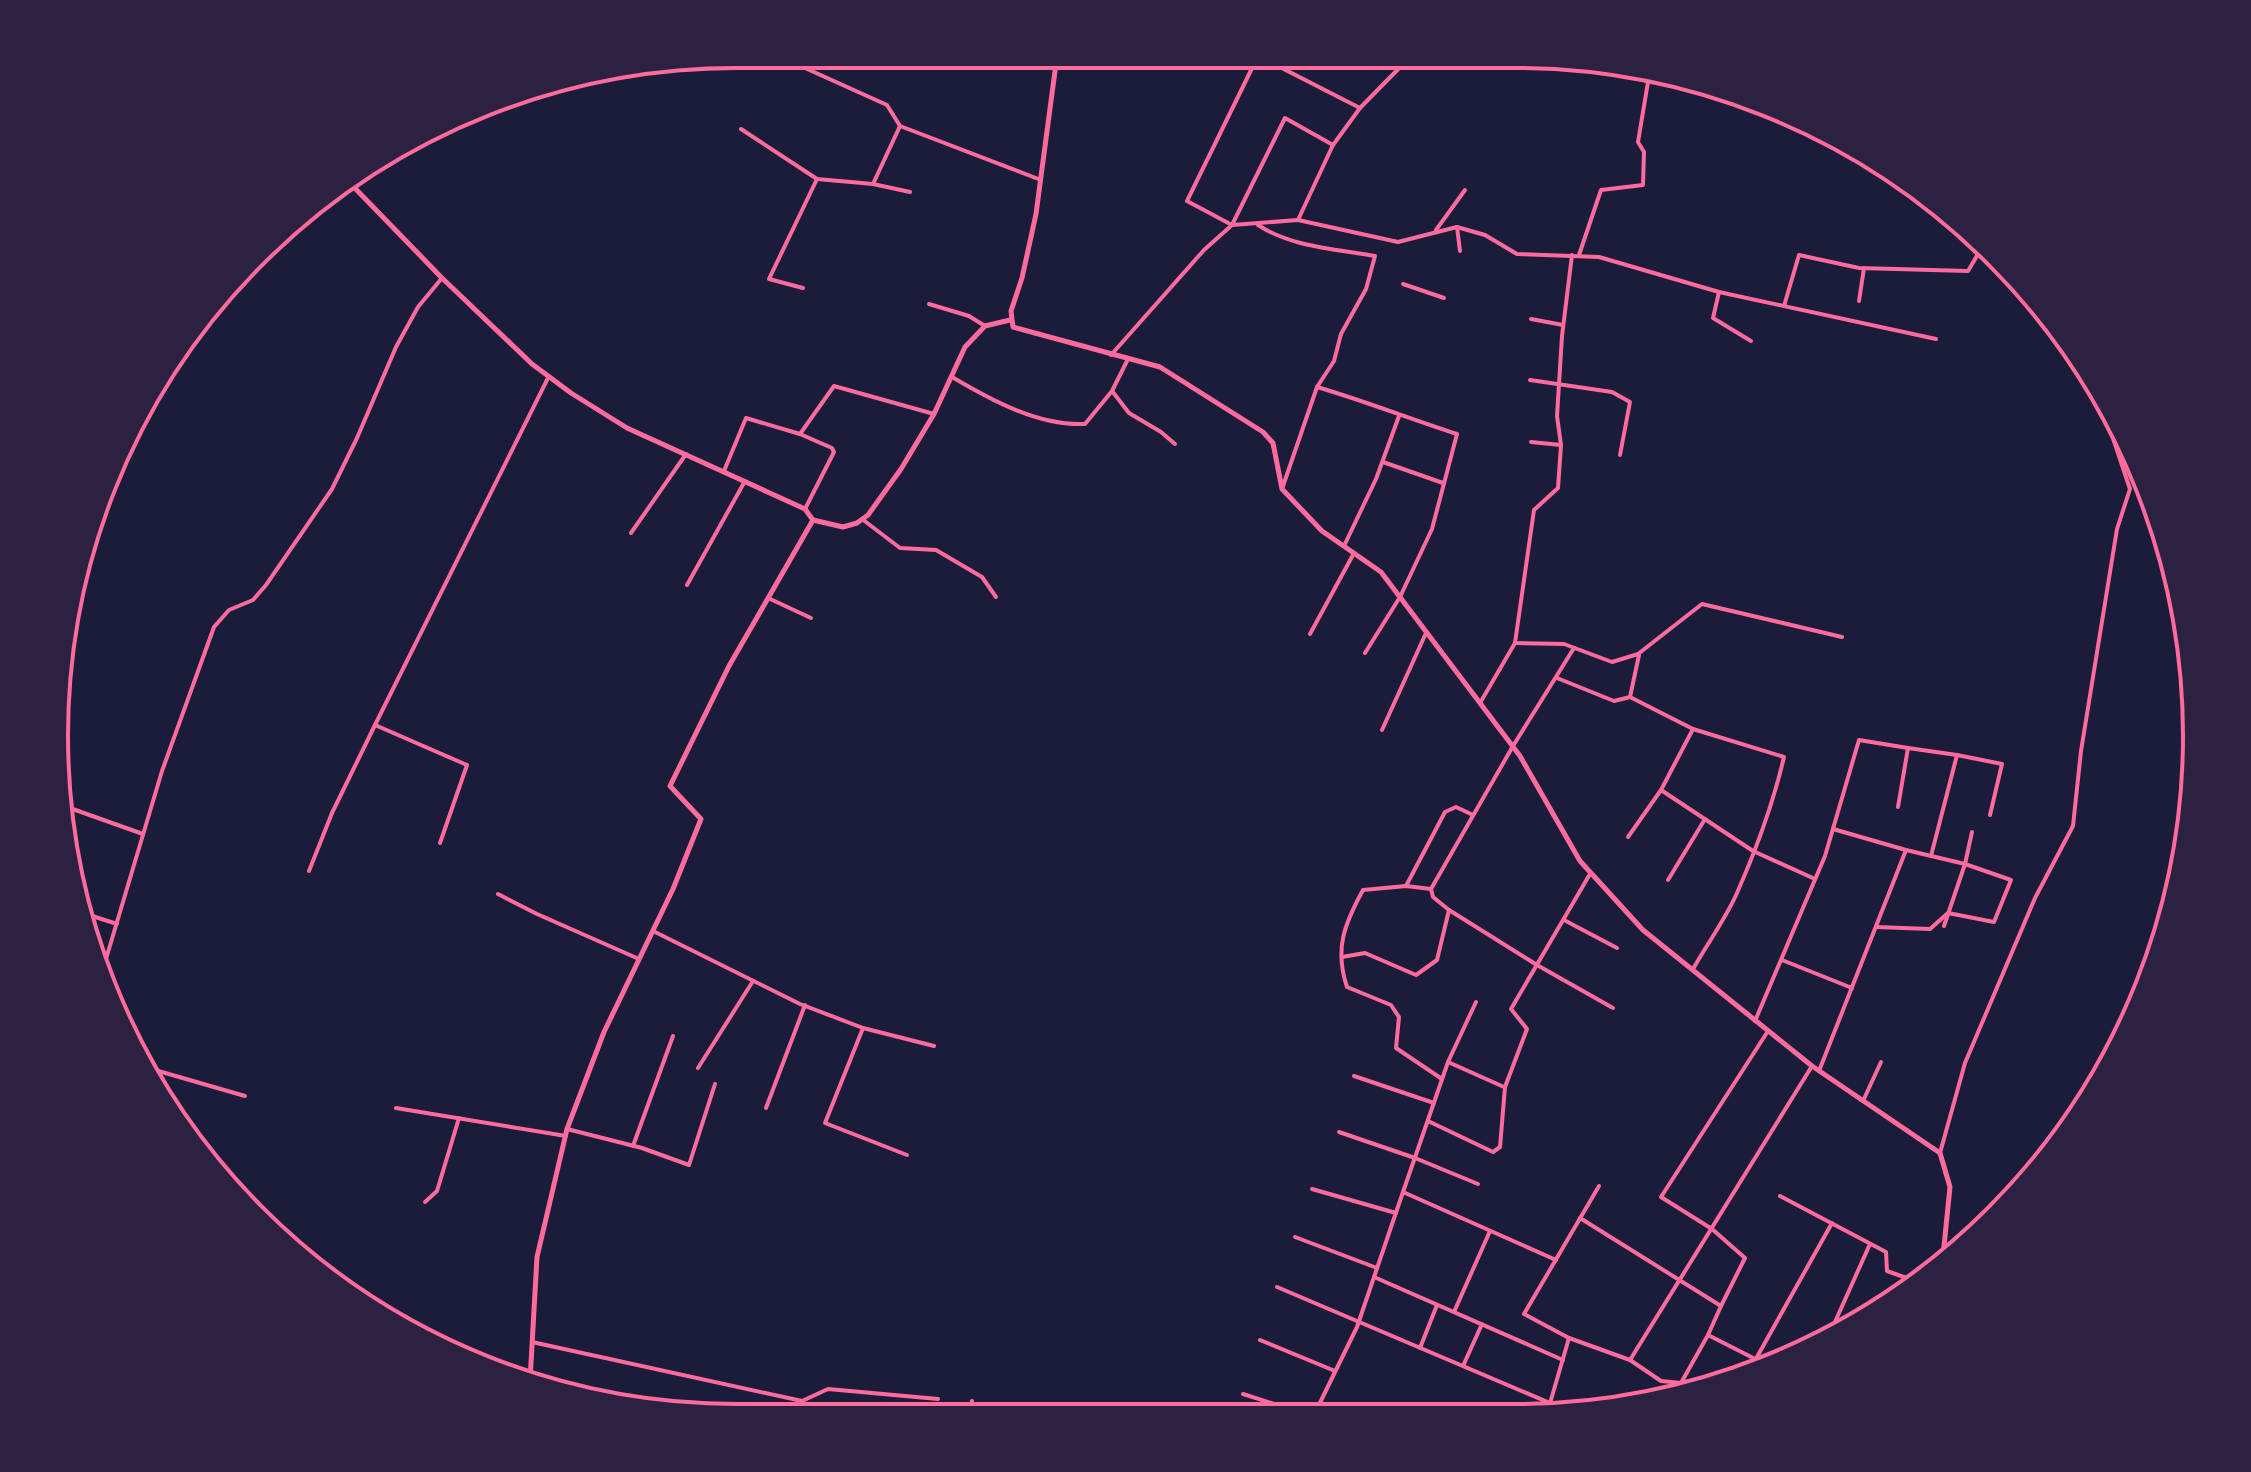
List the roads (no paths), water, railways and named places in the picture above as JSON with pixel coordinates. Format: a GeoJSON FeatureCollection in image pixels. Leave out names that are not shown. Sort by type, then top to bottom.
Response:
{"type":"FeatureCollection","features":[{"type":"Feature","properties":{"kind":"street"},"geometry":{"type":"LineString","coordinates":[[805,68],[887,105],[900,126],[1041,180]]}},
{"type":"Feature","properties":{"kind":"street"},"geometry":{"type":"LineString","coordinates":[[1010,320],[1033,227],[1055,68]]}},
{"type":"Feature","properties":{"kind":"street"},"geometry":{"type":"LineString","coordinates":[[1254,68],[1187,201],[1232,225],[1298,220],[1398,242],[1457,227],[1485,235],[1517,254],[1599,257],[1719,292],[1936,339]]}},
{"type":"Feature","properties":{"kind":"street"},"geometry":{"type":"LineString","coordinates":[[1279,68],[1360,108]]}},
{"type":"Feature","properties":{"kind":"street"},"geometry":{"type":"LineString","coordinates":[[1298,220],[1333,145],[1360,108],[1399,68]]}},
{"type":"Feature","properties":{"kind":"street"},"geometry":{"type":"LineString","coordinates":[[1579,255],[1601,190],[1643,185],[1644,152],[1638,142],[1648,82]]}},
{"type":"Feature","properties":{"kind":"street"},"geometry":{"type":"LineString","coordinates":[[1111,355],[1204,250],[1232,225],[1285,118],[1333,145]]}},
{"type":"Feature","properties":{"kind":"street"},"geometry":{"type":"LineString","coordinates":[[873,184],[900,126]]}},
{"type":"Feature","properties":{"kind":"street"},"geometry":{"type":"LineString","coordinates":[[741,129],[817,179],[873,184],[910,192]]}},
{"type":"Feature","properties":{"kind":"street"},"geometry":{"type":"LineString","coordinates":[[803,288],[769,279],[817,179]]}},
{"type":"Feature","properties":{"kind":"street"},"geometry":{"type":"LineString","coordinates":[[355,188],[442,278],[532,364],[549,376],[627,428],[805,509],[813,520],[843,527],[862,519],[877,505],[934,414],[965,347],[985,326],[1010,320]]}},
{"type":"Feature","properties":{"kind":"street"},"geometry":{"type":"LineString","coordinates":[[1434,232],[1465,190]]}},
{"type":"Feature","properties":{"kind":"street"},"geometry":{"type":"LineString","coordinates":[[1256,223],[1272,234],[1321,247],[1375,256],[1366,289],[1341,334],[1334,361],[1317,387],[1282,489]]}},
{"type":"Feature","properties":{"kind":"street"},"geometry":{"type":"LineString","coordinates":[[1457,227],[1460,251]]}},
{"type":"Feature","properties":{"kind":"street"},"geometry":{"type":"LineString","coordinates":[[1480,703],[1515,643],[1534,510],[1558,488],[1561,445],[1557,416],[1563,325],[1572,254]]}},
{"type":"Feature","properties":{"kind":"street"},"geometry":{"type":"LineString","coordinates":[[1784,306],[1799,255],[1864,268],[1968,271],[1977,255]]}},
{"type":"Feature","properties":{"kind":"street"},"geometry":{"type":"LineString","coordinates":[[1859,301],[1864,268]]}},
{"type":"Feature","properties":{"kind":"street"},"geometry":{"type":"LineString","coordinates":[[106,959],[162,771],[214,627],[229,610],[253,600],[266,585],[332,489],[396,347],[418,307],[442,278]]}},
{"type":"Feature","properties":{"kind":"street"},"geometry":{"type":"LineString","coordinates":[[1403,284],[1444,298]]}},
{"type":"Feature","properties":{"kind":"street"},"geometry":{"type":"LineString","coordinates":[[1719,292],[1713,318],[1751,341]]}},
{"type":"Feature","properties":{"kind":"street"},"geometry":{"type":"LineString","coordinates":[[929,304],[969,316],[985,326]]}},
{"type":"Feature","properties":{"kind":"street"},"geometry":{"type":"LineString","coordinates":[[1531,319],[1563,325]]}},
{"type":"Feature","properties":{"kind":"street"},"geometry":{"type":"LineString","coordinates":[[1010,320],[1018,330],[1160,367],[1263,432],[1273,443],[1282,489],[1322,531],[1381,572],[1513,746],[1590,874],[1643,930],[1692,971],[1812,1066],[1940,1153]]}},
{"type":"Feature","properties":{"kind":"street"},"geometry":{"type":"LineString","coordinates":[[952,377],[993,401],[1070,425],[1085,424],[1112,391],[1128,359]]}},
{"type":"Feature","properties":{"kind":"street"},"geometry":{"type":"LineString","coordinates":[[309,871],[332,813],[549,376]]}},
{"type":"Feature","properties":{"kind":"street"},"geometry":{"type":"LineString","coordinates":[[1530,380],[1612,392],[1630,402],[1620,455]]}},
{"type":"Feature","properties":{"kind":"street"},"geometry":{"type":"LineString","coordinates":[[800,434],[834,386],[934,414]]}},
{"type":"Feature","properties":{"kind":"street"},"geometry":{"type":"LineString","coordinates":[[1317,387],[1457,434],[1432,529],[1400,597],[1365,653]]}},
{"type":"Feature","properties":{"kind":"street"},"geometry":{"type":"LineString","coordinates":[[1112,391],[1129,413],[1175,444]]}},
{"type":"Feature","properties":{"kind":"street"},"geometry":{"type":"LineString","coordinates":[[1344,546],[1383,462],[1399,416]]}},
{"type":"Feature","properties":{"kind":"street"},"geometry":{"type":"LineString","coordinates":[[724,471],[746,418],[800,434],[832,448],[834,452],[805,509]]}},
{"type":"Feature","properties":{"kind":"street"},"geometry":{"type":"LineString","coordinates":[[1944,1247],[1950,1187],[1940,1153],[1965,1063],[2035,898],[2073,826],[2081,751],[2117,529],[2130,489],[2114,441]]}},
{"type":"Feature","properties":{"kind":"street"},"geometry":{"type":"LineString","coordinates":[[1531,442],[1561,445]]}},
{"type":"Feature","properties":{"kind":"street"},"geometry":{"type":"LineString","coordinates":[[631,533],[686,454]]}},
{"type":"Feature","properties":{"kind":"street"},"geometry":{"type":"LineString","coordinates":[[1383,462],[1443,483]]}},
{"type":"Feature","properties":{"kind":"street"},"geometry":{"type":"LineString","coordinates":[[687,585],[745,481]]}},
{"type":"Feature","properties":{"kind":"street"},"geometry":{"type":"LineString","coordinates":[[862,519],[900,548],[936,550],[971,570],[982,577],[996,597]]}},
{"type":"Feature","properties":{"kind":"street"},"geometry":{"type":"LineString","coordinates":[[530,1372],[537,1257],[566,1132],[604,1032],[673,889],[701,819],[670,786],[729,666],[813,520]]}},
{"type":"Feature","properties":{"kind":"street"},"geometry":{"type":"LineString","coordinates":[[1310,634],[1354,553]]}},
{"type":"Feature","properties":{"kind":"street"},"geometry":{"type":"LineString","coordinates":[[768,598],[811,618]]}},
{"type":"Feature","properties":{"kind":"street"},"geometry":{"type":"LineString","coordinates":[[1515,643],[1564,644],[1612,662],[1639,653],[1702,604],[1842,637]]}},
{"type":"Feature","properties":{"kind":"street"},"geometry":{"type":"LineString","coordinates":[[1382,730],[1426,633]]}},
{"type":"Feature","properties":{"kind":"street"},"geometry":{"type":"LineString","coordinates":[[1574,648],[1513,746],[1431,889],[1433,897],[1449,910],[1613,1008]]}},
{"type":"Feature","properties":{"kind":"street"},"geometry":{"type":"LineString","coordinates":[[1630,697],[1639,653]]}},
{"type":"Feature","properties":{"kind":"street"},"geometry":{"type":"LineString","coordinates":[[1557,678],[1614,701],[1630,697],[1693,729],[1784,757],[1776,792],[1736,895],[1692,971]]}},
{"type":"Feature","properties":{"kind":"street"},"geometry":{"type":"LineString","coordinates":[[375,725],[467,765],[440,843]]}},
{"type":"Feature","properties":{"kind":"street"},"geometry":{"type":"LineString","coordinates":[[1628,837],[1661,790],[1693,729]]}},
{"type":"Feature","properties":{"kind":"street"},"geometry":{"type":"LineString","coordinates":[[1755,1021],[1815,879],[1859,740],[2002,764],[1990,815]]}},
{"type":"Feature","properties":{"kind":"street"},"geometry":{"type":"LineString","coordinates":[[1898,807],[1908,748]]}},
{"type":"Feature","properties":{"kind":"street"},"geometry":{"type":"LineString","coordinates":[[1931,856],[1957,755]]}},
{"type":"Feature","properties":{"kind":"street"},"geometry":{"type":"LineString","coordinates":[[1661,790],[1753,851],[1815,879]]}},
{"type":"Feature","properties":{"kind":"street"},"geometry":{"type":"LineString","coordinates":[[1406,886],[1445,812],[1456,807],[1473,815]]}},
{"type":"Feature","properties":{"kind":"street"},"geometry":{"type":"LineString","coordinates":[[72,809],[143,834]]}},
{"type":"Feature","properties":{"kind":"street"},"geometry":{"type":"LineString","coordinates":[[1668,880],[1705,819]]}},
{"type":"Feature","properties":{"kind":"street"},"geometry":{"type":"LineString","coordinates":[[1833,829],[1965,864],[2011,880],[1994,922],[1948,913]]}},
{"type":"Feature","properties":{"kind":"street"},"geometry":{"type":"LineString","coordinates":[[1944,926],[1965,864],[1972,832]]}},
{"type":"Feature","properties":{"kind":"street"},"geometry":{"type":"LineString","coordinates":[[1819,1071],[1906,850]]}},
{"type":"Feature","properties":{"kind":"street"},"geometry":{"type":"LineString","coordinates":[[1428,1121],[1493,1152],[1500,1147],[1505,1087],[1527,1029],[1511,1009],[1590,874]]}},
{"type":"Feature","properties":{"kind":"street"},"geometry":{"type":"LineString","coordinates":[[1431,889],[1406,886],[1363,890],[1344,927],[1342,972],[1347,987],[1391,1005],[1399,1017],[1396,1048],[1442,1079]]}},
{"type":"Feature","properties":{"kind":"street"},"geometry":{"type":"LineString","coordinates":[[498,894],[639,959]]}},
{"type":"Feature","properties":{"kind":"street"},"geometry":{"type":"LineString","coordinates":[[1342,957],[1365,953],[1416,975],[1437,960],[1449,910]]}},
{"type":"Feature","properties":{"kind":"street"},"geometry":{"type":"LineString","coordinates":[[1876,927],[1930,929],[1948,913]]}},
{"type":"Feature","properties":{"kind":"street"},"geometry":{"type":"LineString","coordinates":[[93,916],[117,924]]}},
{"type":"Feature","properties":{"kind":"street"},"geometry":{"type":"LineString","coordinates":[[1564,920],[1617,948]]}},
{"type":"Feature","properties":{"kind":"street"},"geometry":{"type":"LineString","coordinates":[[653,931],[805,1005],[863,1028],[934,1046]]}},
{"type":"Feature","properties":{"kind":"street"},"geometry":{"type":"LineString","coordinates":[[1782,960],[1852,988]]}},
{"type":"Feature","properties":{"kind":"street"},"geometry":{"type":"LineString","coordinates":[[698,1068],[753,981]]}},
{"type":"Feature","properties":{"kind":"street"},"geometry":{"type":"LineString","coordinates":[[1317,1404],[1359,1323],[1448,1062],[1476,1002]]}},
{"type":"Feature","properties":{"kind":"street"},"geometry":{"type":"LineString","coordinates":[[766,1108],[805,1005]]}},
{"type":"Feature","properties":{"kind":"street"},"geometry":{"type":"LineString","coordinates":[[863,1028],[825,1123],[907,1155]]}},
{"type":"Feature","properties":{"kind":"street"},"geometry":{"type":"LineString","coordinates":[[1681,1383],[1745,1258],[1712,1229],[1661,1197],[1768,1031]]}},
{"type":"Feature","properties":{"kind":"street"},"geometry":{"type":"LineString","coordinates":[[633,1146],[673,1036]]}},
{"type":"Feature","properties":{"kind":"street"},"geometry":{"type":"LineString","coordinates":[[1448,1062],[1505,1087]]}},
{"type":"Feature","properties":{"kind":"street"},"geometry":{"type":"LineString","coordinates":[[1863,1101],[1881,1062]]}},
{"type":"Feature","properties":{"kind":"street"},"geometry":{"type":"LineString","coordinates":[[1630,1360],[1812,1066]]}},
{"type":"Feature","properties":{"kind":"street"},"geometry":{"type":"LineString","coordinates":[[157,1071],[245,1096]]}},
{"type":"Feature","properties":{"kind":"street"},"geometry":{"type":"LineString","coordinates":[[1354,1076],[1434,1103]]}},
{"type":"Feature","properties":{"kind":"street"},"geometry":{"type":"LineString","coordinates":[[396,1108],[566,1132],[633,1146],[689,1165],[715,1084]]}},
{"type":"Feature","properties":{"kind":"street"},"geometry":{"type":"LineString","coordinates":[[425,1202],[437,1191],[444,1176],[459,1118]]}},
{"type":"Feature","properties":{"kind":"street"},"geometry":{"type":"LineString","coordinates":[[1339,1132],[1478,1184]]}},
{"type":"Feature","properties":{"kind":"street"},"geometry":{"type":"LineString","coordinates":[[1599,1186],[1524,1314],[1569,1338],[1630,1360],[1661,1381],[1680,1383]]}},
{"type":"Feature","properties":{"kind":"street"},"geometry":{"type":"LineString","coordinates":[[1312,1189],[1396,1213]]}},
{"type":"Feature","properties":{"kind":"street"},"geometry":{"type":"LineString","coordinates":[[1403,1192],[1556,1260]]}},
{"type":"Feature","properties":{"kind":"street"},"geometry":{"type":"LineString","coordinates":[[1780,1196],[1886,1252],[1887,1271],[1905,1278]]}},
{"type":"Feature","properties":{"kind":"street"},"geometry":{"type":"LineString","coordinates":[[1580,1218],[1721,1306]]}},
{"type":"Feature","properties":{"kind":"street"},"geometry":{"type":"LineString","coordinates":[[1708,1335],[1755,1359],[1832,1223]]}},
{"type":"Feature","properties":{"kind":"street"},"geometry":{"type":"LineString","coordinates":[[1454,1312],[1490,1231]]}},
{"type":"Feature","properties":{"kind":"street"},"geometry":{"type":"LineString","coordinates":[[1295,1237],[1377,1268]]}},
{"type":"Feature","properties":{"kind":"street"},"geometry":{"type":"LineString","coordinates":[[1835,1322],[1870,1244]]}},
{"type":"Feature","properties":{"kind":"street"},"geometry":{"type":"LineString","coordinates":[[1374,1277],[1563,1360]]}},
{"type":"Feature","properties":{"kind":"street"},"geometry":{"type":"LineString","coordinates":[[1277,1287],[1550,1403],[1569,1338]]}},
{"type":"Feature","properties":{"kind":"street"},"geometry":{"type":"LineString","coordinates":[[1420,1348],[1437,1305]]}},
{"type":"Feature","properties":{"kind":"street"},"geometry":{"type":"LineString","coordinates":[[1463,1367],[1482,1324]]}},
{"type":"Feature","properties":{"kind":"street"},"geometry":{"type":"LineString","coordinates":[[1260,1340],[1335,1371]]}},
{"type":"Feature","properties":{"kind":"street"},"geometry":{"type":"LineString","coordinates":[[532,1342],[802,1401],[828,1389],[938,1399]]}},
{"type":"Feature","properties":{"kind":"street"},"geometry":{"type":"LineString","coordinates":[[1243,1394],[1275,1404]]}}]}
